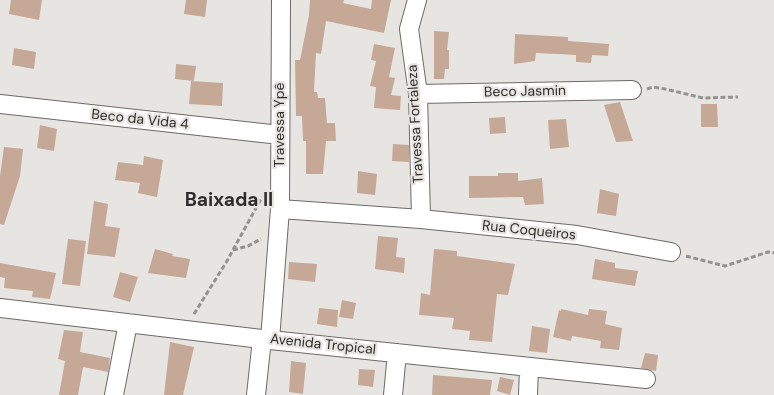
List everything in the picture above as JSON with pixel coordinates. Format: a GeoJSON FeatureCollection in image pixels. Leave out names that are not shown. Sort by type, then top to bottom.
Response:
{"type":"FeatureCollection","features":[{"type":"Feature","properties":{"kind":"street","name":"Travessa Ypê"},"geometry":{"type":"LineString","coordinates":[[256,395],[266,339],[280,210],[281,0]]}},
{"type":"Feature","properties":{"kind":"street","name":"Travessa Fortaleza"},"geometry":{"type":"LineString","coordinates":[[417,0],[409,29],[418,94],[420,219]]}},
{"type":"Feature","properties":{"kind":"street","name":"Beco Jasmin"},"geometry":{"type":"LineString","coordinates":[[418,94],[632,90]]}},
{"type":"Feature","properties":{"kind":"street","name":"Beco da Vida 4"},"geometry":{"type":"LineString","coordinates":[[0,104],[280,135]]}},
{"type":"Feature","properties":{"kind":"street","name":"Rua Coqueiros"},"geometry":{"type":"LineString","coordinates":[[280,210],[420,219],[577,235],[671,252]]}},
{"type":"Feature","properties":{"kind":"street","name":"Avenida Tropical"},"geometry":{"type":"LineString","coordinates":[[0,308],[397,354],[646,380]]}},
{"type":"Feature","properties":{"kind":"street"},"geometry":{"type":"LineString","coordinates":[[114,395],[128,323]]}},
{"type":"Feature","properties":{"kind":"street"},"geometry":{"type":"LineString","coordinates":[[393,395],[397,354]]}},
{"type":"Feature","properties":{"kind":"street"},"geometry":{"type":"LineString","coordinates":[[528,395],[530,367]]}},
{"type":"Feature","properties":{"kind":"path"},"geometry":{"type":"LineString","coordinates":[[632,90],[653,87],[703,98],[738,97]]}},
{"type":"Feature","properties":{"kind":"path"},"geometry":{"type":"LineString","coordinates":[[174,329],[198,310],[264,195]]}},
{"type":"Feature","properties":{"kind":"path"},"geometry":{"type":"LineString","coordinates":[[671,252],[725,266],[768,252],[774,253]]}},
{"type":"Feature","properties":{"kind":"building"},"geometry":{"type":"Polygon","coordinates":[[[11,0],[42,0],[39,20],[9,14],[11,0]]]}},
{"type":"Feature","properties":{"kind":"building"},"geometry":{"type":"Polygon","coordinates":[[[186,0],[207,0],[205,17],[184,14],[186,0]]]}},
{"type":"Feature","properties":{"kind":"building"},"geometry":{"type":"Polygon","coordinates":[[[310,0],[344,0],[343,3],[371,9],[372,0],[391,0],[384,33],[326,21],[321,54],[316,53],[314,92],[317,92],[318,98],[325,98],[327,123],[335,123],[336,141],[326,141],[323,174],[306,174],[306,141],[303,141],[302,116],[296,116],[295,60],[300,60],[310,0]]]}},
{"type":"Feature","properties":{"kind":"building"},"geometry":{"type":"Polygon","coordinates":[[[434,31],[449,32],[447,50],[449,50],[449,69],[445,69],[444,79],[434,79],[434,31]]]}},
{"type":"Feature","properties":{"kind":"building"},"geometry":{"type":"Polygon","coordinates":[[[515,34],[568,37],[568,41],[609,44],[608,56],[592,55],[591,63],[576,62],[576,55],[536,53],[535,61],[514,64],[515,34]]]}},
{"type":"Feature","properties":{"kind":"building"},"geometry":{"type":"Polygon","coordinates":[[[374,44],[395,48],[389,77],[395,78],[391,95],[401,96],[400,110],[374,108],[376,87],[370,86],[376,61],[371,60],[374,44]]]}},
{"type":"Feature","properties":{"kind":"building"},"geometry":{"type":"Polygon","coordinates":[[[14,48],[36,52],[34,69],[12,65],[14,48]]]}},
{"type":"Feature","properties":{"kind":"building"},"geometry":{"type":"Polygon","coordinates":[[[176,64],[196,66],[194,81],[175,79],[176,64]]]}},
{"type":"Feature","properties":{"kind":"building"},"geometry":{"type":"Polygon","coordinates":[[[191,81],[223,83],[222,106],[189,104],[191,81]]]}},
{"type":"Feature","properties":{"kind":"building"},"geometry":{"type":"Polygon","coordinates":[[[620,102],[633,141],[616,142],[604,105],[620,102]]]}},
{"type":"Feature","properties":{"kind":"building"},"geometry":{"type":"Polygon","coordinates":[[[701,104],[717,104],[718,127],[701,127],[701,104]]]}},
{"type":"Feature","properties":{"kind":"building"},"geometry":{"type":"Polygon","coordinates":[[[505,117],[506,133],[490,134],[489,118],[505,117]]]}},
{"type":"Feature","properties":{"kind":"building"},"geometry":{"type":"Polygon","coordinates":[[[566,119],[569,147],[550,149],[548,120],[566,119]]]}},
{"type":"Feature","properties":{"kind":"building"},"geometry":{"type":"Polygon","coordinates":[[[40,125],[57,129],[54,151],[37,148],[40,125]]]}},
{"type":"Feature","properties":{"kind":"building"},"geometry":{"type":"Polygon","coordinates":[[[393,144],[409,145],[409,162],[392,161],[393,144]]]}},
{"type":"Feature","properties":{"kind":"building"},"geometry":{"type":"Polygon","coordinates":[[[4,147],[23,149],[20,176],[4,225],[0,224],[0,176],[4,147]]]}},
{"type":"Feature","properties":{"kind":"building"},"geometry":{"type":"Polygon","coordinates":[[[144,156],[163,160],[157,197],[138,193],[140,183],[115,180],[118,162],[143,165],[144,156]]]}},
{"type":"Feature","properties":{"kind":"building"},"geometry":{"type":"Polygon","coordinates":[[[358,171],[377,174],[375,195],[357,193],[358,171]]]}},
{"type":"Feature","properties":{"kind":"building"},"geometry":{"type":"Polygon","coordinates":[[[498,173],[518,173],[518,181],[542,178],[544,204],[525,205],[523,197],[469,198],[469,176],[498,176],[498,173]]]}},
{"type":"Feature","properties":{"kind":"building"},"geometry":{"type":"Polygon","coordinates":[[[600,189],[619,194],[616,216],[597,213],[600,189]]]}},
{"type":"Feature","properties":{"kind":"building"},"geometry":{"type":"Polygon","coordinates":[[[94,201],[108,204],[105,226],[120,228],[115,257],[87,254],[94,201]]]}},
{"type":"Feature","properties":{"kind":"building"},"geometry":{"type":"Polygon","coordinates":[[[378,236],[398,238],[396,257],[405,258],[404,273],[375,269],[378,236]]]}},
{"type":"Feature","properties":{"kind":"building"},"geometry":{"type":"Polygon","coordinates":[[[68,239],[86,241],[80,286],[62,284],[68,239]]]}},
{"type":"Feature","properties":{"kind":"building"},"geometry":{"type":"Polygon","coordinates":[[[155,249],[173,254],[172,256],[190,259],[186,278],[148,273],[155,249]]]}},
{"type":"Feature","properties":{"kind":"building"},"geometry":{"type":"Polygon","coordinates":[[[434,249],[457,251],[457,256],[515,264],[508,295],[497,294],[492,342],[469,340],[470,331],[452,329],[454,318],[419,315],[421,293],[430,295],[434,249]]]}},
{"type":"Feature","properties":{"kind":"building"},"geometry":{"type":"Polygon","coordinates":[[[595,259],[615,263],[615,268],[638,271],[635,286],[592,279],[595,259]]]}},
{"type":"Feature","properties":{"kind":"building"},"geometry":{"type":"Polygon","coordinates":[[[289,262],[317,264],[315,282],[288,279],[289,262]]]}},
{"type":"Feature","properties":{"kind":"building"},"geometry":{"type":"Polygon","coordinates":[[[0,263],[56,273],[50,299],[32,297],[33,291],[4,288],[5,278],[0,277],[0,263]]]}},
{"type":"Feature","properties":{"kind":"building"},"geometry":{"type":"Polygon","coordinates":[[[120,272],[138,277],[130,302],[113,297],[120,272]]]}},
{"type":"Feature","properties":{"kind":"building"},"geometry":{"type":"Polygon","coordinates":[[[342,300],[356,303],[353,319],[339,317],[342,300]]]}},
{"type":"Feature","properties":{"kind":"building"},"geometry":{"type":"Polygon","coordinates":[[[319,308],[338,310],[337,327],[317,324],[319,308]]]}},
{"type":"Feature","properties":{"kind":"building"},"geometry":{"type":"Polygon","coordinates":[[[561,309],[588,315],[589,309],[607,311],[605,324],[622,328],[619,350],[600,348],[601,341],[572,336],[571,341],[553,337],[559,310],[561,311],[561,309]]]}},
{"type":"Feature","properties":{"kind":"building"},"geometry":{"type":"Polygon","coordinates":[[[532,326],[550,329],[547,353],[529,351],[532,326]]]}},
{"type":"Feature","properties":{"kind":"building"},"geometry":{"type":"Polygon","coordinates":[[[64,330],[83,332],[80,352],[110,358],[108,372],[83,367],[78,395],[59,395],[65,361],[58,359],[64,330]]]}},
{"type":"Feature","properties":{"kind":"building"},"geometry":{"type":"Polygon","coordinates":[[[170,342],[194,347],[183,395],[164,395],[170,342]]]}},
{"type":"Feature","properties":{"kind":"building"},"geometry":{"type":"Polygon","coordinates":[[[645,353],[658,355],[656,371],[641,368],[645,353]]]}},
{"type":"Feature","properties":{"kind":"building"},"geometry":{"type":"Polygon","coordinates":[[[291,361],[306,363],[303,394],[289,392],[291,361]]]}},
{"type":"Feature","properties":{"kind":"building"},"geometry":{"type":"Polygon","coordinates":[[[359,369],[375,370],[373,387],[358,385],[359,369]]]}},
{"type":"Feature","properties":{"kind":"building"},"geometry":{"type":"Polygon","coordinates":[[[433,375],[492,380],[490,395],[432,395],[433,375]]]}},
{"type":"Feature","properties":{"kind":"building"},"geometry":{"type":"Polygon","coordinates":[[[500,377],[514,380],[510,395],[497,391],[500,377]]]}},
{"type":"Feature","properties":{"kind":"district","name":"Baixada II"},"geometry":{"type":"Point","coordinates":[229,201]}}]}
